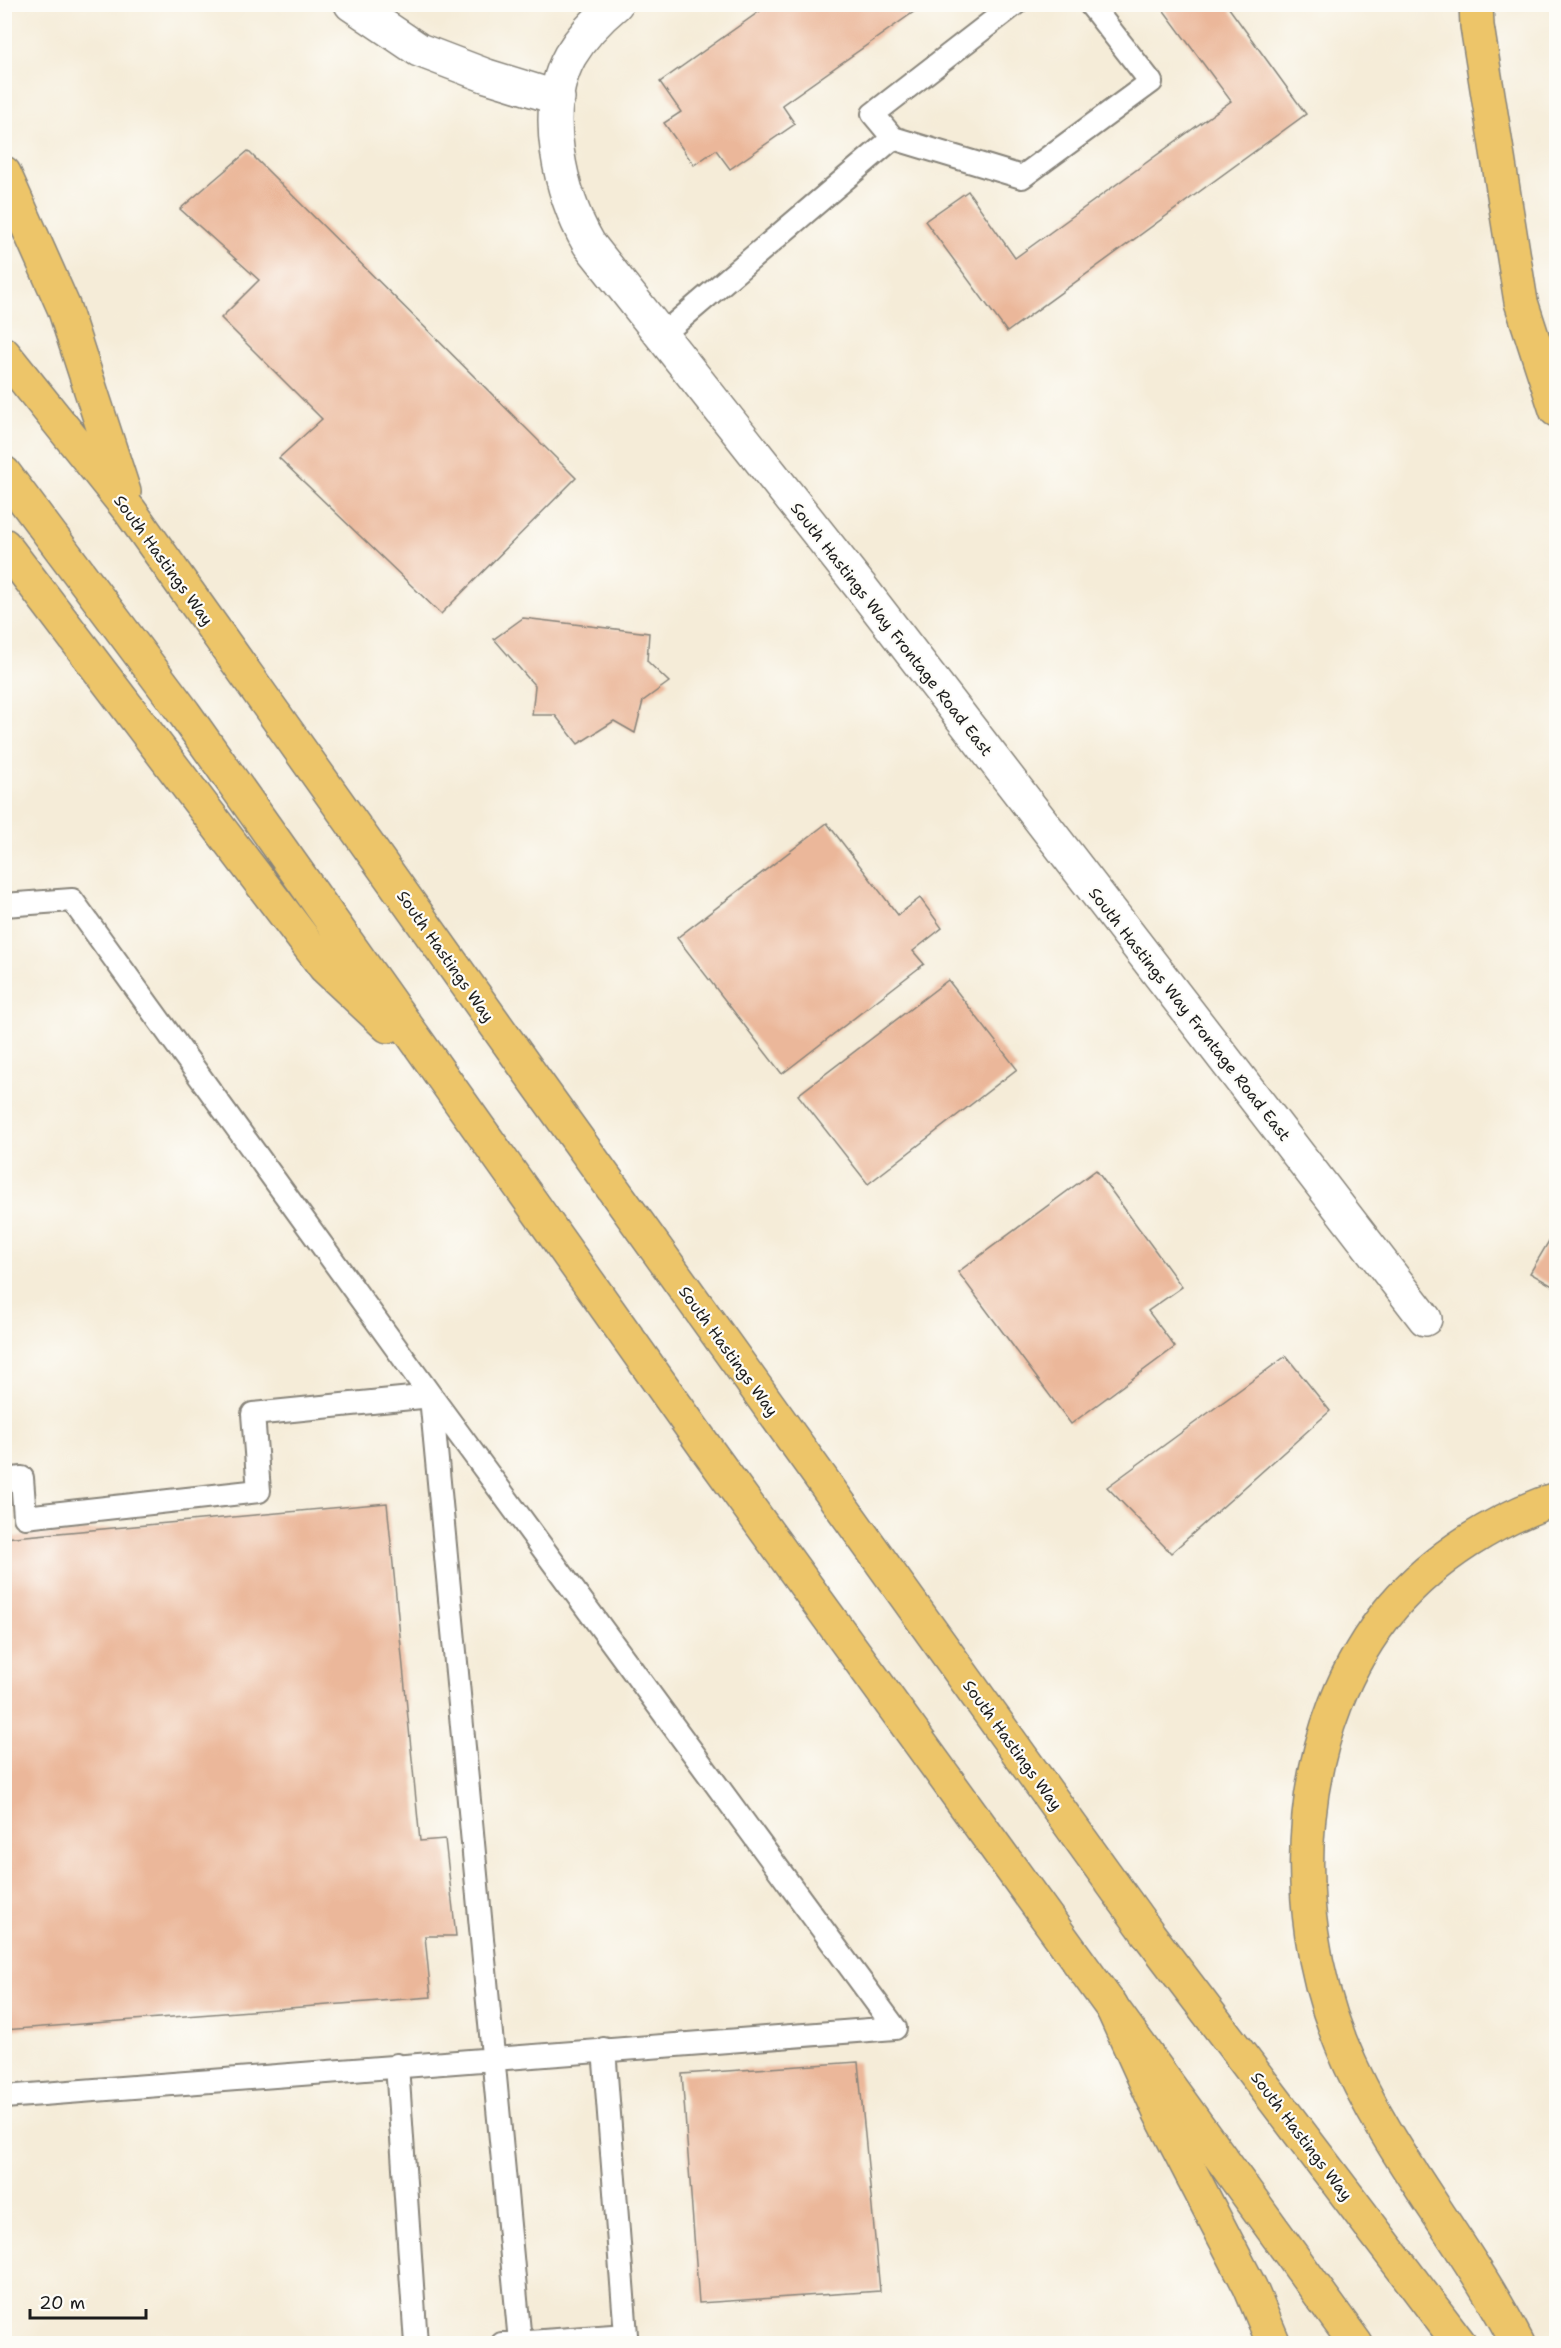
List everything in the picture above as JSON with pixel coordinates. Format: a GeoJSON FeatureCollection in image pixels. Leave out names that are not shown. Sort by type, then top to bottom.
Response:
{"type":"FeatureCollection","features":[{"type":"Feature","properties":{"kind":"main road"},"geometry":{"type":"LineString","coordinates":[[1476,4],[1477,26],[1521,302],[1557,410]]}},
{"type":"Feature","properties":{"kind":"main road"},"geometry":{"type":"LineString","coordinates":[[4,173],[63,308],[130,511]]}},
{"type":"Feature","properties":{"kind":"main road","name":"South Hastings Way"},"geometry":{"type":"LineString","coordinates":[[4,354],[130,511],[537,1083],[1150,1936],[1460,2343]]}},
{"type":"Feature","properties":{"kind":"main road"},"geometry":{"type":"LineString","coordinates":[[4,473],[184,713],[712,1458],[1356,2343]]}},
{"type":"Feature","properties":{"kind":"main road"},"geometry":{"type":"LineString","coordinates":[[4,545],[325,968],[440,1074]]}},
{"type":"Feature","properties":{"kind":"main road"},"geometry":{"type":"LineString","coordinates":[[1518,2343],[1505,2318],[1399,2153],[1363,2090],[1344,2050],[1332,2018],[1314,1953],[1309,1909],[1308,1853],[1311,1803],[1326,1732],[1344,1686],[1381,1623],[1409,1589],[1450,1555],[1504,1521],[1557,1499]]}},
{"type":"Feature","properties":{"kind":"main road"},"geometry":{"type":"LineString","coordinates":[[1111,2005],[1160,2113],[1250,2287],[1274,2343]]}},
{"type":"Feature","properties":{"kind":"street"},"geometry":{"type":"LineString","coordinates":[[351,4],[419,50],[487,76],[558,98]]}},
{"type":"Feature","properties":{"kind":"street","name":"South Hastings Way Frontage Road East"},"geometry":{"type":"LineString","coordinates":[[616,4],[590,29],[575,50],[562,75],[558,98],[559,167],[575,220],[589,244],[663,334],[868,596],[1425,1319]]}},
{"type":"Feature","properties":{"kind":"lane"},"geometry":{"type":"LineString","coordinates":[[1015,4],[873,114],[893,138],[1022,177],[1151,82],[1090,4]]}},
{"type":"Feature","properties":{"kind":"lane"},"geometry":{"type":"LineString","coordinates":[[663,334],[893,138]]}},
{"type":"Feature","properties":{"kind":"lane"},"geometry":{"type":"LineString","coordinates":[[4,905],[72,900],[431,1396],[895,2028],[4,2097]]}},
{"type":"Feature","properties":{"kind":"lane"},"geometry":{"type":"LineString","coordinates":[[4,1480],[22,1478],[25,1517],[259,1491],[253,1414],[431,1396]]}},
{"type":"Feature","properties":{"kind":"lane"},"geometry":{"type":"LineString","coordinates":[[431,1396],[483,1954],[495,2058],[511,2343],[626,2335],[604,2049]]}},
{"type":"Feature","properties":{"kind":"lane"},"geometry":{"type":"LineString","coordinates":[[397,2065],[416,2343]]}},
{"type":"Feature","properties":{"kind":"building"},"geometry":{"type":"Polygon","coordinates":[[[770,4],[925,4],[782,105],[795,124],[730,169],[716,150],[694,165],[664,123],[681,112],[660,82],[770,4]]]}},
{"type":"Feature","properties":{"kind":"building"},"geometry":{"type":"Polygon","coordinates":[[[1159,4],[1226,4],[1306,114],[1007,332],[925,221],[968,191],[1015,258],[1231,101],[1159,4]]]}},
{"type":"Feature","properties":{"kind":"building"},"geometry":{"type":"Polygon","coordinates":[[[248,151],[576,478],[441,614],[279,458],[322,419],[221,318],[259,280],[180,209],[248,151]]]}},
{"type":"Feature","properties":{"kind":"building"},"geometry":{"type":"Polygon","coordinates":[[[523,618],[649,633],[647,661],[669,682],[643,701],[635,733],[614,721],[578,744],[555,715],[532,715],[535,686],[494,639],[523,618]]]}},
{"type":"Feature","properties":{"kind":"building"},"geometry":{"type":"Polygon","coordinates":[[[827,823],[898,915],[920,898],[942,928],[913,951],[924,964],[782,1074],[677,938],[827,823]]]}},
{"type":"Feature","properties":{"kind":"building"},"geometry":{"type":"Polygon","coordinates":[[[948,980],[1017,1069],[868,1184],[798,1095],[948,980]]]}},
{"type":"Feature","properties":{"kind":"building"},"geometry":{"type":"Polygon","coordinates":[[[1096,1170],[1182,1287],[1148,1311],[1175,1347],[1071,1424],[958,1272],[1096,1170]]]}},
{"type":"Feature","properties":{"kind":"building"},"geometry":{"type":"Polygon","coordinates":[[[1556,1229],[1556,1288],[1530,1273],[1556,1229]]]}},
{"type":"Feature","properties":{"kind":"building"},"geometry":{"type":"Polygon","coordinates":[[[1286,1356],[1330,1411],[1171,1553],[1107,1487],[1286,1356]]]}},
{"type":"Feature","properties":{"kind":"building"},"geometry":{"type":"Polygon","coordinates":[[[387,1503],[420,1841],[445,1839],[456,1936],[425,1936],[431,1997],[4,2030],[4,1538],[387,1503]]]}},
{"type":"Feature","properties":{"kind":"building"},"geometry":{"type":"Polygon","coordinates":[[[858,2062],[880,2291],[699,2303],[682,2074],[858,2062]]]}}]}
